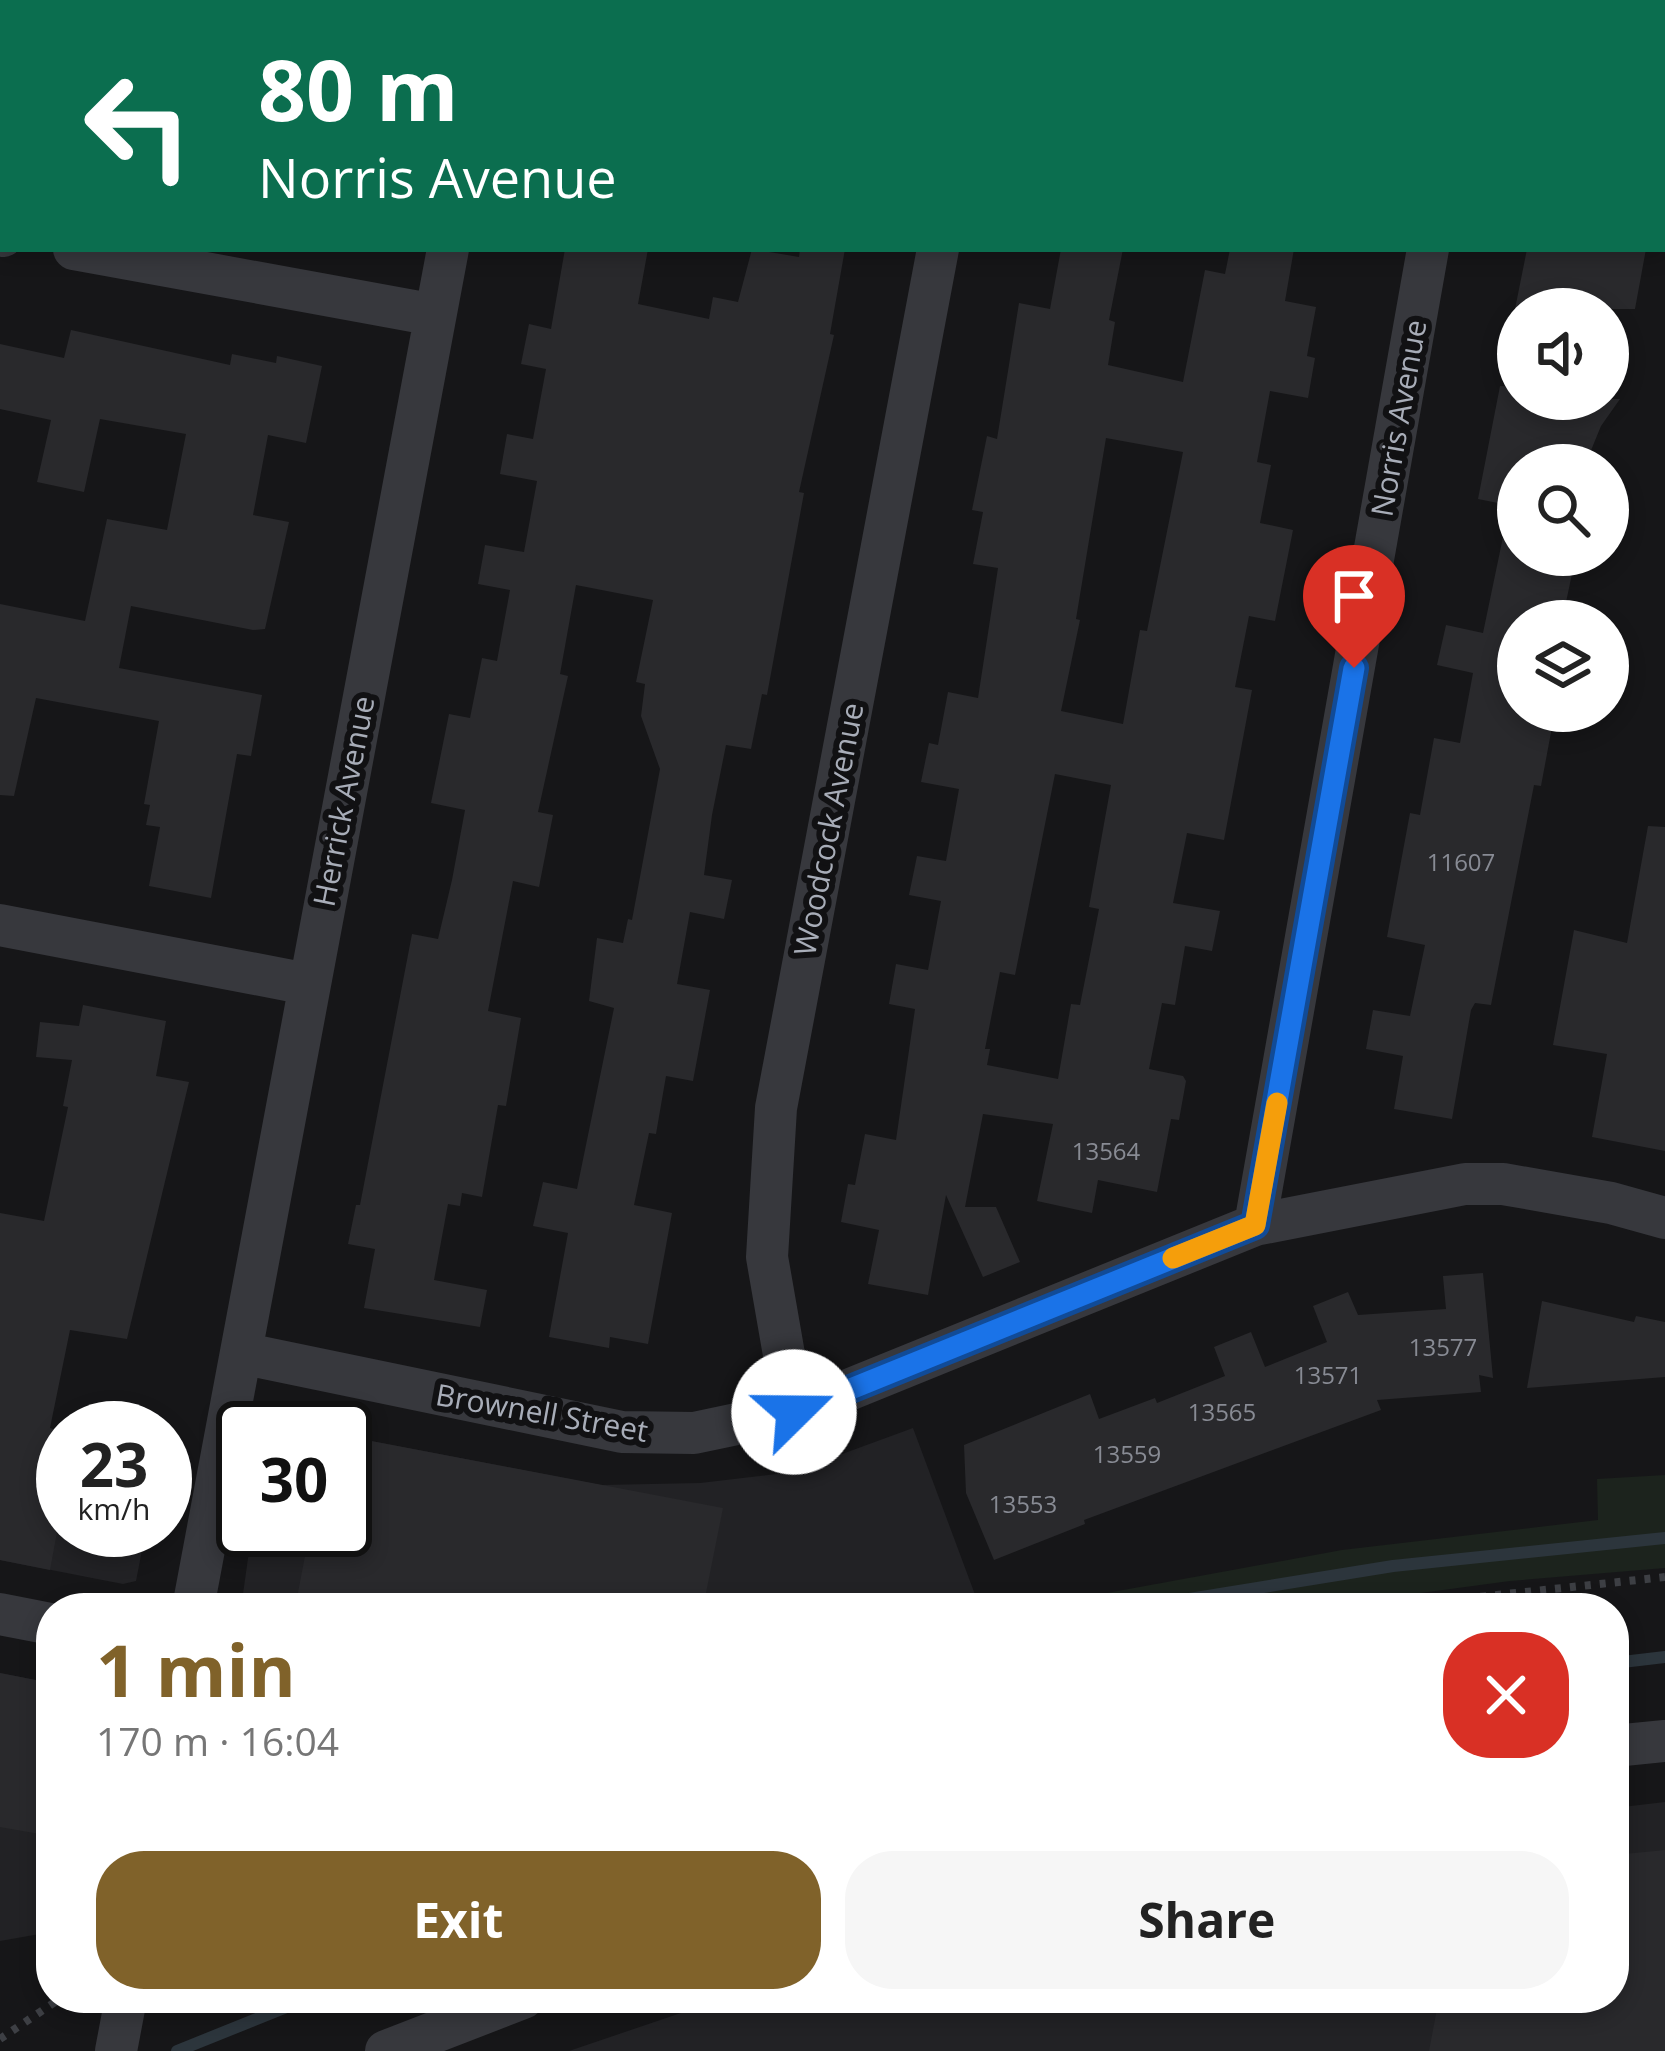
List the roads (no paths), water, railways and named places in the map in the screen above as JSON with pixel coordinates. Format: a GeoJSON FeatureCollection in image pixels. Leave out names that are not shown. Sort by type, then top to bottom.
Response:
{"type":"FeatureCollection","features":[{"type":"Feature","properties":{"kind":"street"},"geometry":{"type":"LineString","coordinates":[[90,252],[435,315]]}},
{"type":"Feature","properties":{"kind":"street","name":"Herrick Avenue"},"geometry":{"type":"LineString","coordinates":[[196,1593],[447,252]]}},
{"type":"Feature","properties":{"kind":"street","name":"Woodcock Avenue"},"geometry":{"type":"LineString","coordinates":[[794,1412],[767,1257],[776,1108],[937,252]]}},
{"type":"Feature","properties":{"kind":"street","name":"Norris Avenue"},"geometry":{"type":"LineString","coordinates":[[1255,1225],[1427,252]]}},
{"type":"Feature","properties":{"kind":"street"},"geometry":{"type":"LineString","coordinates":[[0,925],[308,985]]}},
{"type":"Feature","properties":{"kind":"street","name":"Brownell Street"},"geometry":{"type":"LineString","coordinates":[[241,1353],[622,1432],[694,1433],[794,1412],[1255,1225],[1465,1184],[1525,1187],[1665,1218]]}},
{"type":"Feature","properties":{"kind":"street"},"geometry":{"type":"LineString","coordinates":[[0,1614],[36,1621]]}},
{"type":"Feature","properties":{"kind":"street"},"geometry":{"type":"LineString","coordinates":[[1629,1745],[1665,1741]]}},
{"type":"Feature","properties":{"kind":"street"},"geometry":{"type":"LineString","coordinates":[[116,2051],[123,2013]]}},
{"type":"Feature","properties":{"kind":"street"},"geometry":{"type":"LineString","coordinates":[[386,2051],[484,2013]]}},
{"type":"Feature","properties":{"kind":"waterway"},"geometry":{"type":"LineString","coordinates":[[1226,1593],[1393,1566],[1665,1538]]}},
{"type":"Feature","properties":{"kind":"waterway"},"geometry":{"type":"LineString","coordinates":[[1629,1661],[1665,1657]]}},
{"type":"Feature","properties":{"kind":"waterway"},"geometry":{"type":"LineString","coordinates":[[177,2051],[272,2013]]}}]}
